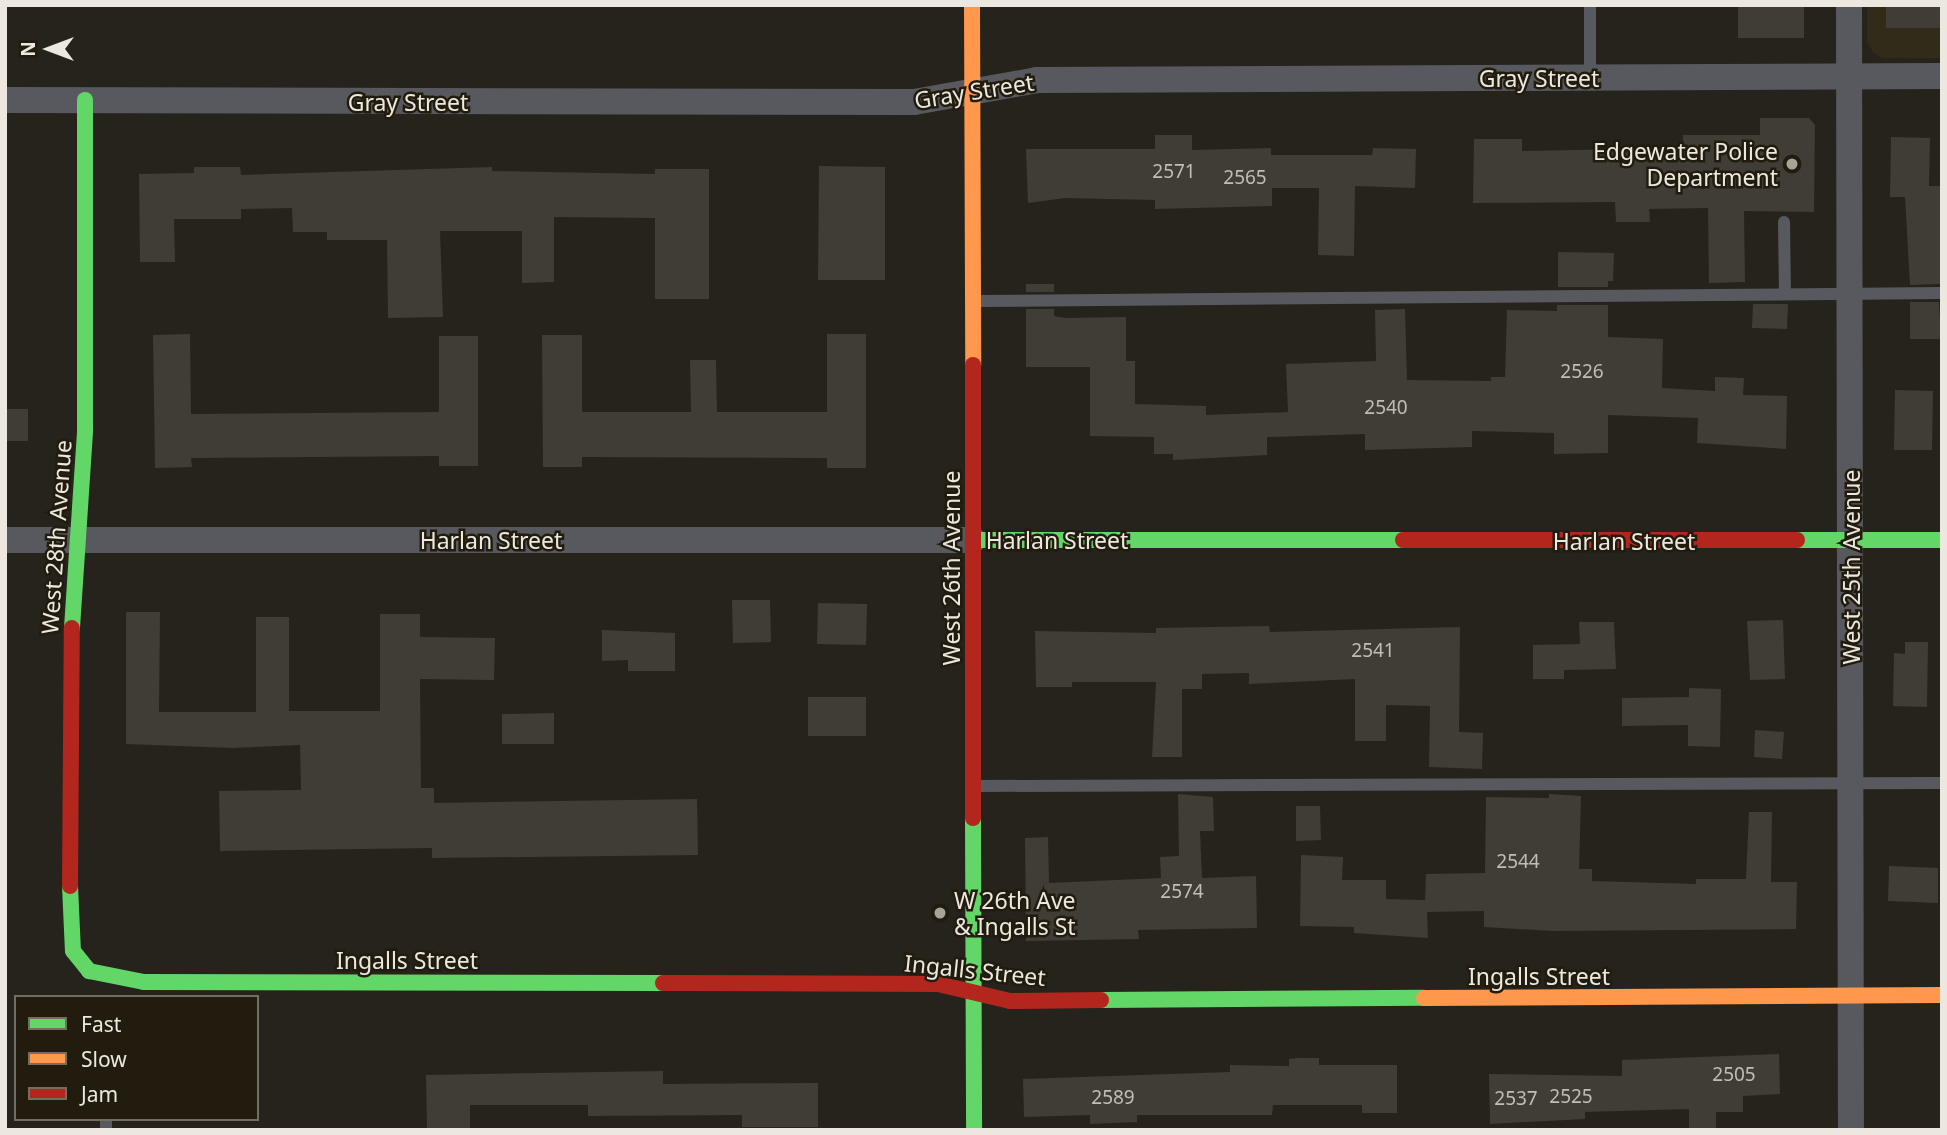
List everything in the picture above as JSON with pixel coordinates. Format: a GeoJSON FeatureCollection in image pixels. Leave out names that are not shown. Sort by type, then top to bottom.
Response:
{"type":"FeatureCollection","features":[{"type":"Feature","properties":{"kind":"street","name":"West 26th Avenue"},"geometry":{"type":"LineString","coordinates":[[972,5],[974,1130]]}},
{"type":"Feature","properties":{"kind":"street","name":"West 25th Avenue"},"geometry":{"type":"LineString","coordinates":[[1849,5],[1851,1130]]}},
{"type":"Feature","properties":{"kind":"street","name":"Gray Street"},"geometry":{"type":"LineString","coordinates":[[5,100],[914,102],[1037,80],[1942,76]]}},
{"type":"Feature","properties":{"kind":"street","name":"West 28th Avenue"},"geometry":{"type":"LineString","coordinates":[[85,100],[85,431],[72,597],[70,932],[73,951],[89,971]]}},
{"type":"Feature","properties":{"kind":"street","name":"Harlan Street"},"geometry":{"type":"LineString","coordinates":[[5,540],[1942,540]]}},
{"type":"Feature","properties":{"kind":"street","name":"Ingalls Street"},"geometry":{"type":"LineString","coordinates":[[89,971],[109,983],[938,985],[1010,1001],[1942,995]]}},
{"type":"Feature","properties":{"kind":"lane"},"geometry":{"type":"LineString","coordinates":[[1590,5],[1590,78]]}},
{"type":"Feature","properties":{"kind":"lane"},"geometry":{"type":"LineString","coordinates":[[1784,222],[1785,293]]}},
{"type":"Feature","properties":{"kind":"lane"},"geometry":{"type":"LineString","coordinates":[[973,301],[1942,293]]}},
{"type":"Feature","properties":{"kind":"lane"},"geometry":{"type":"LineString","coordinates":[[973,786],[1942,783]]}},
{"type":"Feature","properties":{"kind":"shaded area"},"geometry":{"type":"Polygon","coordinates":[[[1867,5],[1942,5],[1942,58],[1882,58],[1873,52],[1867,42],[1867,5]]]}},
{"type":"Feature","properties":{"kind":"building"},"geometry":{"type":"Polygon","coordinates":[[[1738,5],[1804,5],[1804,38],[1738,38],[1738,5]]]}},
{"type":"Feature","properties":{"kind":"building"},"geometry":{"type":"Polygon","coordinates":[[[1886,5],[1942,5],[1942,28],[1886,28],[1886,5]]]}},
{"type":"Feature","properties":{"kind":"building"},"geometry":{"type":"Polygon","coordinates":[[[1760,118],[1809,118],[1815,125],[1814,212],[1744,211],[1745,282],[1709,283],[1708,208],[1649,209],[1650,222],[1616,222],[1615,202],[1473,203],[1474,139],[1522,139],[1522,151],[1683,148],[1683,135],[1760,135],[1760,118]]]}},
{"type":"Feature","properties":{"kind":"building"},"geometry":{"type":"Polygon","coordinates":[[[1155,135],[1192,135],[1192,150],[1271,148],[1271,155],[1372,155],[1373,148],[1416,149],[1415,188],[1355,186],[1354,256],[1318,255],[1319,188],[1272,188],[1272,206],[1155,209],[1155,200],[1065,198],[1028,203],[1026,149],[1155,149],[1155,135]]]}},
{"type":"Feature","properties":{"kind":"building"},"geometry":{"type":"Polygon","coordinates":[[[1891,137],[1930,138],[1929,186],[1941,186],[1940,284],[1910,285],[1905,197],[1890,197],[1891,137]]]}},
{"type":"Feature","properties":{"kind":"building"},"geometry":{"type":"Polygon","coordinates":[[[819,166],[885,167],[885,280],[818,280],[819,166]]]}},
{"type":"Feature","properties":{"kind":"building"},"geometry":{"type":"Polygon","coordinates":[[[194,167],[240,167],[241,175],[492,167],[492,171],[655,174],[655,169],[709,169],[709,299],[655,299],[655,218],[554,217],[554,282],[522,283],[522,231],[440,231],[443,317],[388,318],[387,240],[327,240],[327,232],[293,232],[292,208],[241,209],[241,219],[174,219],[175,262],[140,262],[139,174],[194,173],[194,167]]]}},
{"type":"Feature","properties":{"kind":"building"},"geometry":{"type":"Polygon","coordinates":[[[1558,252],[1614,253],[1613,281],[1608,281],[1608,287],[1558,287],[1558,252]]]}},
{"type":"Feature","properties":{"kind":"building"},"geometry":{"type":"Polygon","coordinates":[[[1026,284],[1054,284],[1054,292],[1026,292],[1026,284]]]}},
{"type":"Feature","properties":{"kind":"building"},"geometry":{"type":"Polygon","coordinates":[[[1910,302],[1939,302],[1941,339],[1910,339],[1910,302]]]}},
{"type":"Feature","properties":{"kind":"building"},"geometry":{"type":"Polygon","coordinates":[[[1753,304],[1788,304],[1787,329],[1752,328],[1753,304]]]}},
{"type":"Feature","properties":{"kind":"building"},"geometry":{"type":"Polygon","coordinates":[[[1557,305],[1608,305],[1608,337],[1663,339],[1662,388],[1715,391],[1715,377],[1744,378],[1743,395],[1787,396],[1786,449],[1697,443],[1698,418],[1608,415],[1608,453],[1554,454],[1554,433],[1472,431],[1472,447],[1365,450],[1365,434],[1267,437],[1267,455],[1173,460],[1173,454],[1154,454],[1154,437],[1090,436],[1090,367],[1026,367],[1026,309],[1054,309],[1054,316],[1065,318],[1126,317],[1126,361],[1135,361],[1135,404],[1206,406],[1206,415],[1288,412],[1286,364],[1376,361],[1375,310],[1405,309],[1407,380],[1491,381],[1491,377],[1505,377],[1507,310],[1557,311],[1557,305]]]}},
{"type":"Feature","properties":{"kind":"building"},"geometry":{"type":"Polygon","coordinates":[[[190,334],[191,414],[439,412],[439,336],[478,336],[478,466],[439,466],[439,456],[191,458],[192,467],[155,468],[153,335],[190,334]]]}},
{"type":"Feature","properties":{"kind":"building"},"geometry":{"type":"Polygon","coordinates":[[[827,334],[866,334],[866,468],[827,468],[827,458],[582,457],[582,467],[543,467],[542,335],[582,335],[582,412],[691,412],[690,360],[716,360],[717,412],[827,412],[827,334]]]}},
{"type":"Feature","properties":{"kind":"building"},"geometry":{"type":"Polygon","coordinates":[[[1895,390],[1933,391],[1932,450],[1894,450],[1895,390]]]}},
{"type":"Feature","properties":{"kind":"building"},"geometry":{"type":"Polygon","coordinates":[[[5,409],[28,409],[28,441],[5,441],[5,409]]]}},
{"type":"Feature","properties":{"kind":"building"},"geometry":{"type":"Polygon","coordinates":[[[732,600],[770,600],[771,642],[733,643],[732,600]]]}},
{"type":"Feature","properties":{"kind":"building"},"geometry":{"type":"Polygon","coordinates":[[[818,603],[867,604],[866,645],[817,644],[818,603]]]}},
{"type":"Feature","properties":{"kind":"building"},"geometry":{"type":"Polygon","coordinates":[[[126,612],[160,612],[159,712],[256,712],[256,617],[289,617],[289,711],[380,711],[380,614],[420,614],[420,637],[495,638],[494,680],[420,679],[421,788],[434,788],[434,803],[697,799],[698,855],[432,858],[432,848],[220,851],[219,791],[301,790],[300,745],[233,748],[126,744],[126,612]]]}},
{"type":"Feature","properties":{"kind":"building"},"geometry":{"type":"Polygon","coordinates":[[[1783,620],[1785,679],[1750,680],[1747,621],[1783,620]]]}},
{"type":"Feature","properties":{"kind":"building"},"geometry":{"type":"Polygon","coordinates":[[[1579,622],[1614,622],[1616,669],[1564,670],[1564,679],[1533,679],[1533,645],[1580,644],[1579,622]]]}},
{"type":"Feature","properties":{"kind":"building"},"geometry":{"type":"Polygon","coordinates":[[[1269,626],[1270,632],[1460,627],[1459,732],[1483,733],[1482,769],[1429,767],[1430,706],[1386,705],[1386,741],[1355,741],[1355,679],[1249,684],[1249,673],[1202,674],[1202,689],[1182,689],[1182,757],[1152,757],[1156,682],[1072,682],[1072,687],[1036,687],[1035,631],[1156,633],[1156,628],[1269,626]]]}},
{"type":"Feature","properties":{"kind":"building"},"geometry":{"type":"Polygon","coordinates":[[[602,630],[675,633],[675,671],[628,671],[628,660],[602,661],[602,630]]]}},
{"type":"Feature","properties":{"kind":"building"},"geometry":{"type":"Polygon","coordinates":[[[1905,642],[1928,642],[1927,707],[1893,706],[1894,653],[1905,654],[1905,642]]]}},
{"type":"Feature","properties":{"kind":"building"},"geometry":{"type":"Polygon","coordinates":[[[1689,688],[1721,689],[1720,747],[1688,746],[1688,725],[1622,726],[1622,698],[1689,697],[1689,688]]]}},
{"type":"Feature","properties":{"kind":"building"},"geometry":{"type":"Polygon","coordinates":[[[808,697],[866,697],[866,736],[808,736],[808,697]]]}},
{"type":"Feature","properties":{"kind":"building"},"geometry":{"type":"Polygon","coordinates":[[[554,713],[554,744],[502,744],[502,714],[554,713]]]}},
{"type":"Feature","properties":{"kind":"building"},"geometry":{"type":"Polygon","coordinates":[[[1755,730],[1784,732],[1782,759],[1754,757],[1755,730]]]}},
{"type":"Feature","properties":{"kind":"building"},"geometry":{"type":"Polygon","coordinates":[[[1178,794],[1213,797],[1214,831],[1200,831],[1202,878],[1256,876],[1257,928],[1138,930],[1139,939],[1026,941],[1025,838],[1048,837],[1049,883],[1161,878],[1160,857],[1179,856],[1178,794]]]}},
{"type":"Feature","properties":{"kind":"building"},"geometry":{"type":"Polygon","coordinates":[[[1549,794],[1581,796],[1579,869],[1592,869],[1592,881],[1696,884],[1696,879],[1746,879],[1749,812],[1772,812],[1771,882],[1797,882],[1796,929],[1553,931],[1484,927],[1484,911],[1427,912],[1428,938],[1354,933],[1354,927],[1300,926],[1301,855],[1343,857],[1342,880],[1386,880],[1386,899],[1425,900],[1426,874],[1485,873],[1486,797],[1549,798],[1549,794]]]}},
{"type":"Feature","properties":{"kind":"building"},"geometry":{"type":"Polygon","coordinates":[[[1296,806],[1320,806],[1321,840],[1296,841],[1296,806]]]}},
{"type":"Feature","properties":{"kind":"building"},"geometry":{"type":"Polygon","coordinates":[[[1889,866],[1938,868],[1938,903],[1888,901],[1889,866]]]}},
{"type":"Feature","properties":{"kind":"building"},"geometry":{"type":"Polygon","coordinates":[[[1779,1054],[1780,1094],[1743,1096],[1743,1112],[1716,1112],[1716,1130],[1689,1130],[1689,1109],[1585,1112],[1585,1119],[1490,1124],[1489,1074],[1622,1076],[1622,1060],[1779,1054]]]}},
{"type":"Feature","properties":{"kind":"building"},"geometry":{"type":"Polygon","coordinates":[[[1319,1058],[1319,1065],[1397,1065],[1397,1113],[1362,1113],[1362,1105],[1273,1105],[1272,1115],[1137,1115],[1137,1122],[1090,1124],[1090,1115],[1024,1117],[1023,1079],[1230,1072],[1230,1065],[1289,1066],[1289,1059],[1319,1058]]]}},
{"type":"Feature","properties":{"kind":"building"},"geometry":{"type":"Polygon","coordinates":[[[663,1071],[663,1084],[818,1083],[818,1127],[742,1127],[742,1115],[588,1116],[588,1105],[470,1105],[470,1130],[427,1130],[426,1075],[663,1071]]]}},
{"type":"Feature","properties":{"kind":"traffic: fast"},"geometry":{"type":"LineString","coordinates":[[72,628],[85,431],[85,100]]}},
{"type":"Feature","properties":{"kind":"traffic: fast"},"geometry":{"type":"LineString","coordinates":[[973,540],[1403,540]]}},
{"type":"Feature","properties":{"kind":"traffic: fast"},"geometry":{"type":"LineString","coordinates":[[1797,540],[1942,540]]}},
{"type":"Feature","properties":{"kind":"traffic: fast"},"geometry":{"type":"LineString","coordinates":[[973,818],[974,1130]]}},
{"type":"Feature","properties":{"kind":"traffic: fast"},"geometry":{"type":"LineString","coordinates":[[70,886],[73,951],[89,971],[144,982],[663,983]]}},
{"type":"Feature","properties":{"kind":"traffic: fast"},"geometry":{"type":"LineString","coordinates":[[1101,1000],[1424,998]]}},
{"type":"Feature","properties":{"kind":"traffic: slow"},"geometry":{"type":"LineString","coordinates":[[972,5],[973,365]]}},
{"type":"Feature","properties":{"kind":"traffic: slow"},"geometry":{"type":"LineString","coordinates":[[1424,998],[1942,995]]}},
{"type":"Feature","properties":{"kind":"traffic: jam"},"geometry":{"type":"LineString","coordinates":[[973,365],[973,818]]}},
{"type":"Feature","properties":{"kind":"traffic: jam"},"geometry":{"type":"LineString","coordinates":[[1403,540],[1797,540]]}},
{"type":"Feature","properties":{"kind":"traffic: jam"},"geometry":{"type":"LineString","coordinates":[[70,886],[72,628]]}},
{"type":"Feature","properties":{"kind":"traffic: jam"},"geometry":{"type":"LineString","coordinates":[[663,983],[938,984],[1010,1001],[1101,1000]]}},
{"type":"Feature","properties":{"kind":"place","name":"Edgewater Police Department"},"geometry":{"type":"Point","coordinates":[1792,164]}},
{"type":"Feature","properties":{"kind":"place","name":"W 26th Ave & Ingalls St"},"geometry":{"type":"Point","coordinates":[940,913]}}]}
